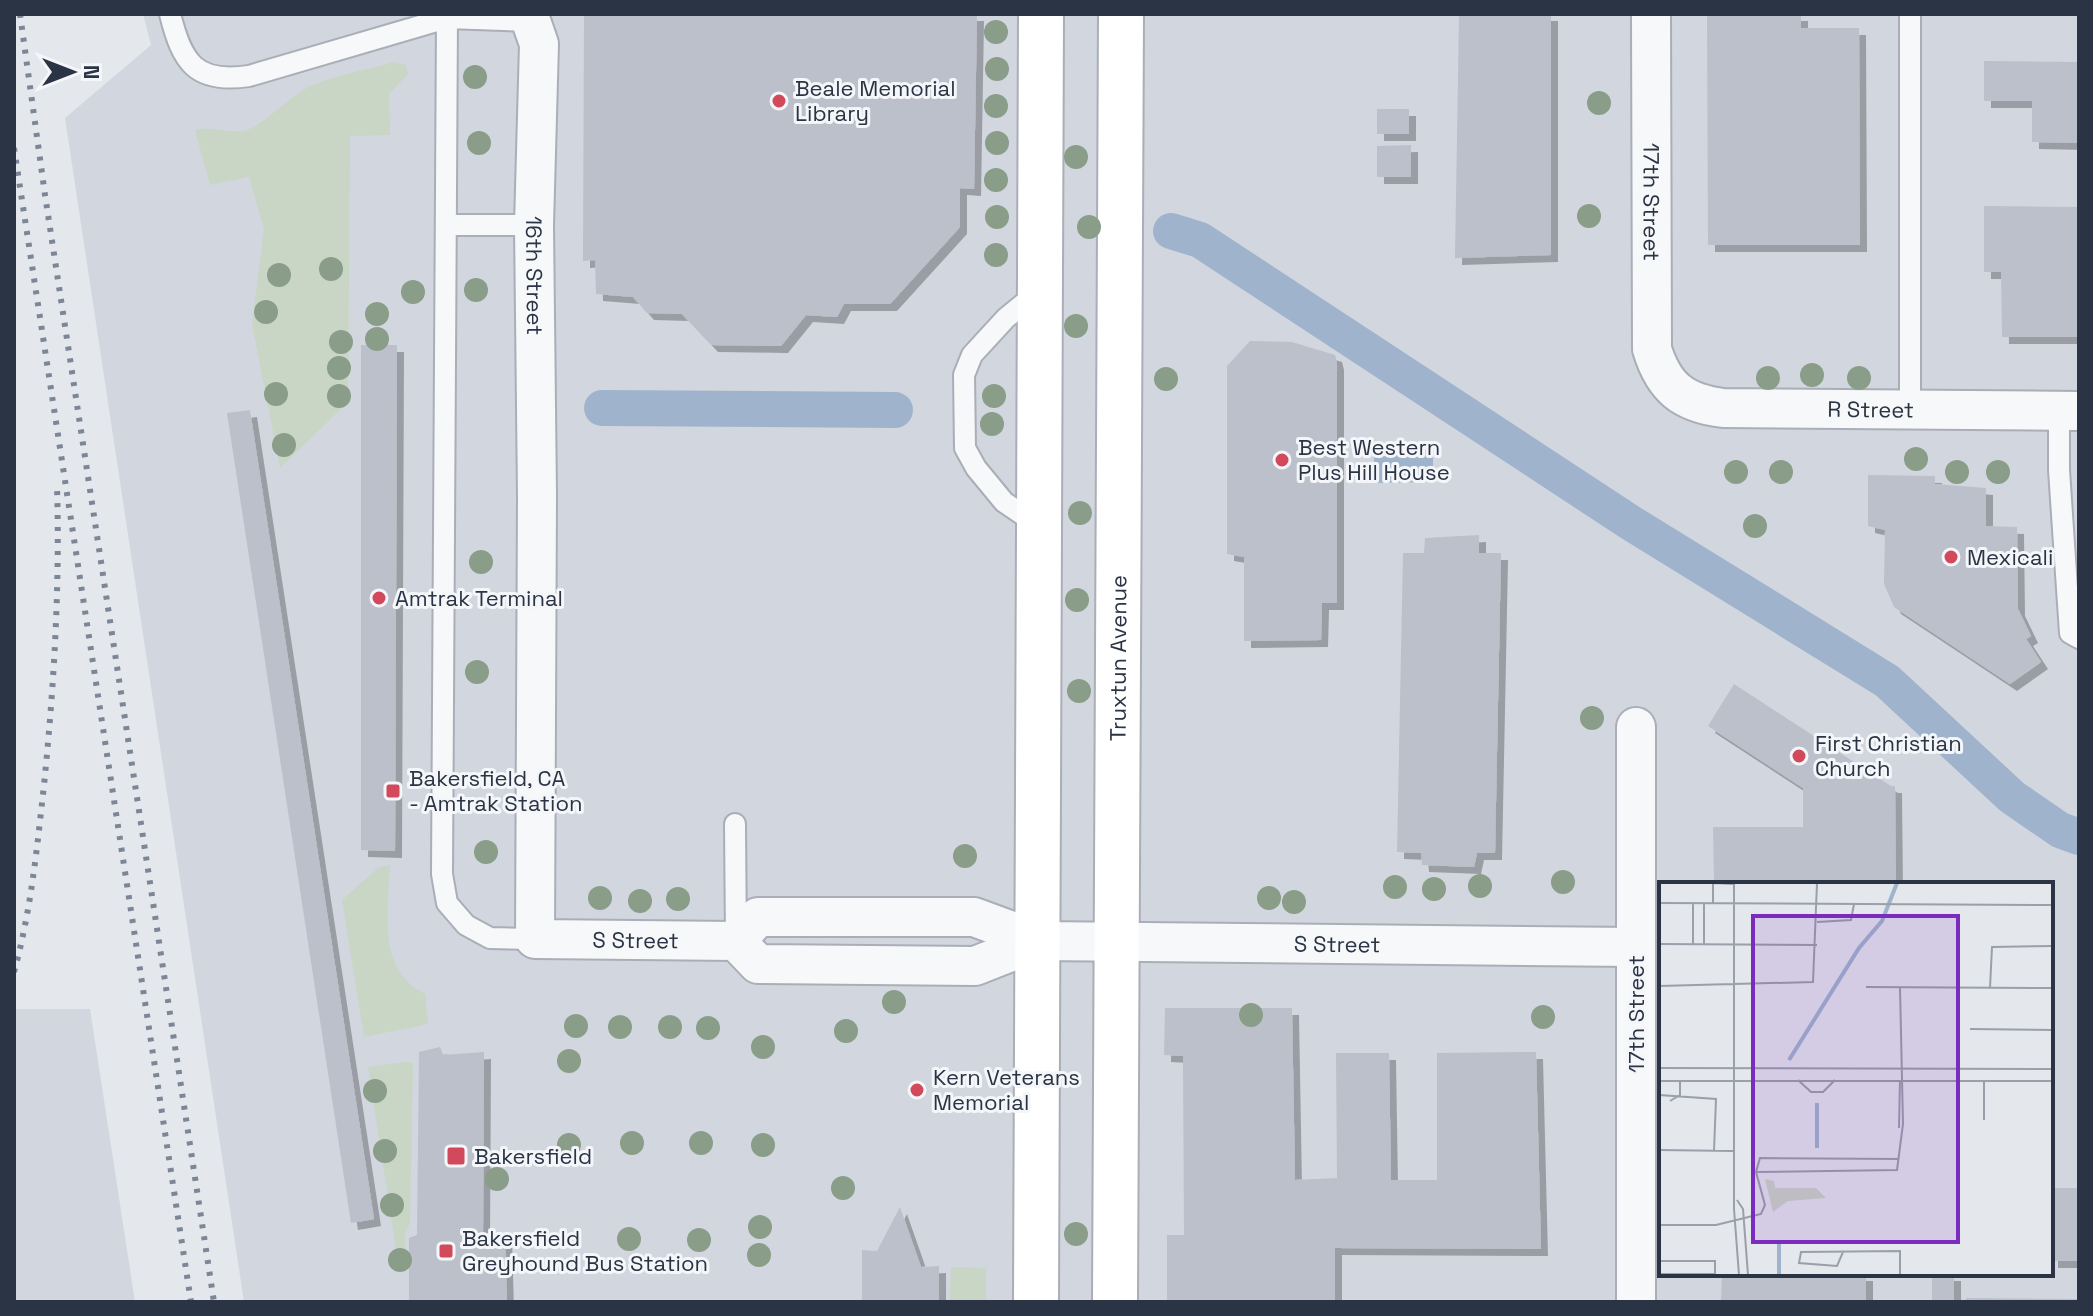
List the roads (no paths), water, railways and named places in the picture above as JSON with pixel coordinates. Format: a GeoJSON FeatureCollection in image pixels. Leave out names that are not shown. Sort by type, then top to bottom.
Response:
{"type":"FeatureCollection","features":[{"type":"Feature","properties":{"kind":"main road"},"geometry":{"type":"LineString","coordinates":[[1036,1302],[1041,14]]}},
{"type":"Feature","properties":{"kind":"main road","name":"Truxtun Avenue"},"geometry":{"type":"LineString","coordinates":[[1115,1302],[1121,14]]}},
{"type":"Feature","properties":{"kind":"street","name":"17th Street"},"geometry":{"type":"LineString","coordinates":[[1651,14],[1652,349],[1657,366],[1670,386]]}},
{"type":"Feature","properties":{"kind":"street","name":"16th Street"},"geometry":{"type":"LineString","coordinates":[[531,21],[539,44],[534,225],[537,496],[535,939]]}},
{"type":"Feature","properties":{"kind":"street","name":"R Street"},"geometry":{"type":"LineString","coordinates":[[1670,386],[1689,401],[1723,408],[2069,411]]}},
{"type":"Feature","properties":{"kind":"street","name":"17th Street"},"geometry":{"type":"LineString","coordinates":[[1636,727],[1636,1302]]}},
{"type":"Feature","properties":{"kind":"street","name":"S Street"},"geometry":{"type":"LineString","coordinates":[[535,939],[736,941],[758,917],[974,917],[1039,941],[1635,947]]}},
{"type":"Feature","properties":{"kind":"lane","name":"16th Street"},"geometry":{"type":"LineString","coordinates":[[170,14],[177,42],[190,64],[213,78],[228,79],[249,76],[447,18],[531,21]]}},
{"type":"Feature","properties":{"kind":"lane"},"geometry":{"type":"LineString","coordinates":[[1910,14],[1910,409]]}},
{"type":"Feature","properties":{"kind":"lane"},"geometry":{"type":"LineString","coordinates":[[447,18],[442,874],[447,903],[466,925],[490,938],[535,939]]}},
{"type":"Feature","properties":{"kind":"lane"},"geometry":{"type":"LineString","coordinates":[[446,225],[534,225]]}},
{"type":"Feature","properties":{"kind":"lane"},"geometry":{"type":"LineString","coordinates":[[1038,292],[1006,318],[972,355],[964,375],[965,448],[976,468],[1004,502],[1038,525]]}},
{"type":"Feature","properties":{"kind":"lane"},"geometry":{"type":"LineString","coordinates":[[2069,411],[2059,470],[2070,633],[2079,638]]}},
{"type":"Feature","properties":{"kind":"lane"},"geometry":{"type":"LineString","coordinates":[[735,824],[736,941]]}},
{"type":"Feature","properties":{"kind":"water"},"geometry":{"type":"Polygon","coordinates":[[[1373,449],[1433,450],[1433,482],[1376,483],[1373,449]]]}},
{"type":"Feature","properties":{"kind":"waterway"},"geometry":{"type":"LineString","coordinates":[[1171,231],[1200,240],[1631,523],[1887,681],[2012,797],[2060,830],[2079,837]]}},
{"type":"Feature","properties":{"kind":"waterway"},"geometry":{"type":"LineString","coordinates":[[602,408],[895,410]]}},
{"type":"Feature","properties":{"kind":"railway"},"geometry":{"type":"LineString","coordinates":[[20,14],[214,1302]]}},
{"type":"Feature","properties":{"kind":"railway"},"geometry":{"type":"LineString","coordinates":[[14,148],[191,1302]]}},
{"type":"Feature","properties":{"kind":"railway"},"geometry":{"type":"LineString","coordinates":[[14,972],[33,879],[48,748],[57,598],[57,486]]}},
{"type":"Feature","properties":{"kind":"place","name":"Beale Memorial Library"},"geometry":{"type":"Point","coordinates":[779,101]}},
{"type":"Feature","properties":{"kind":"place","name":"Best Western Plus Hill House"},"geometry":{"type":"Point","coordinates":[1282,460]}},
{"type":"Feature","properties":{"kind":"place","name":"Mexicali"},"geometry":{"type":"Point","coordinates":[1951,557]}},
{"type":"Feature","properties":{"kind":"place","name":"Amtrak Terminal"},"geometry":{"type":"Point","coordinates":[379,598]}},
{"type":"Feature","properties":{"kind":"place","name":"First Christian Church"},"geometry":{"type":"Point","coordinates":[1799,756]}},
{"type":"Feature","properties":{"kind":"place","name":"Bakersfield, CA - Amtrak Station"},"geometry":{"type":"Point","coordinates":[393,791]}},
{"type":"Feature","properties":{"kind":"place","name":"Kern Veterans Memorial"},"geometry":{"type":"Point","coordinates":[917,1090]}},
{"type":"Feature","properties":{"kind":"place","name":"Bakersfield"},"geometry":{"type":"Point","coordinates":[456,1156]}},
{"type":"Feature","properties":{"kind":"place","name":"Bakersfield Greyhound Bus Station"},"geometry":{"type":"Point","coordinates":[446,1251]}}]}
